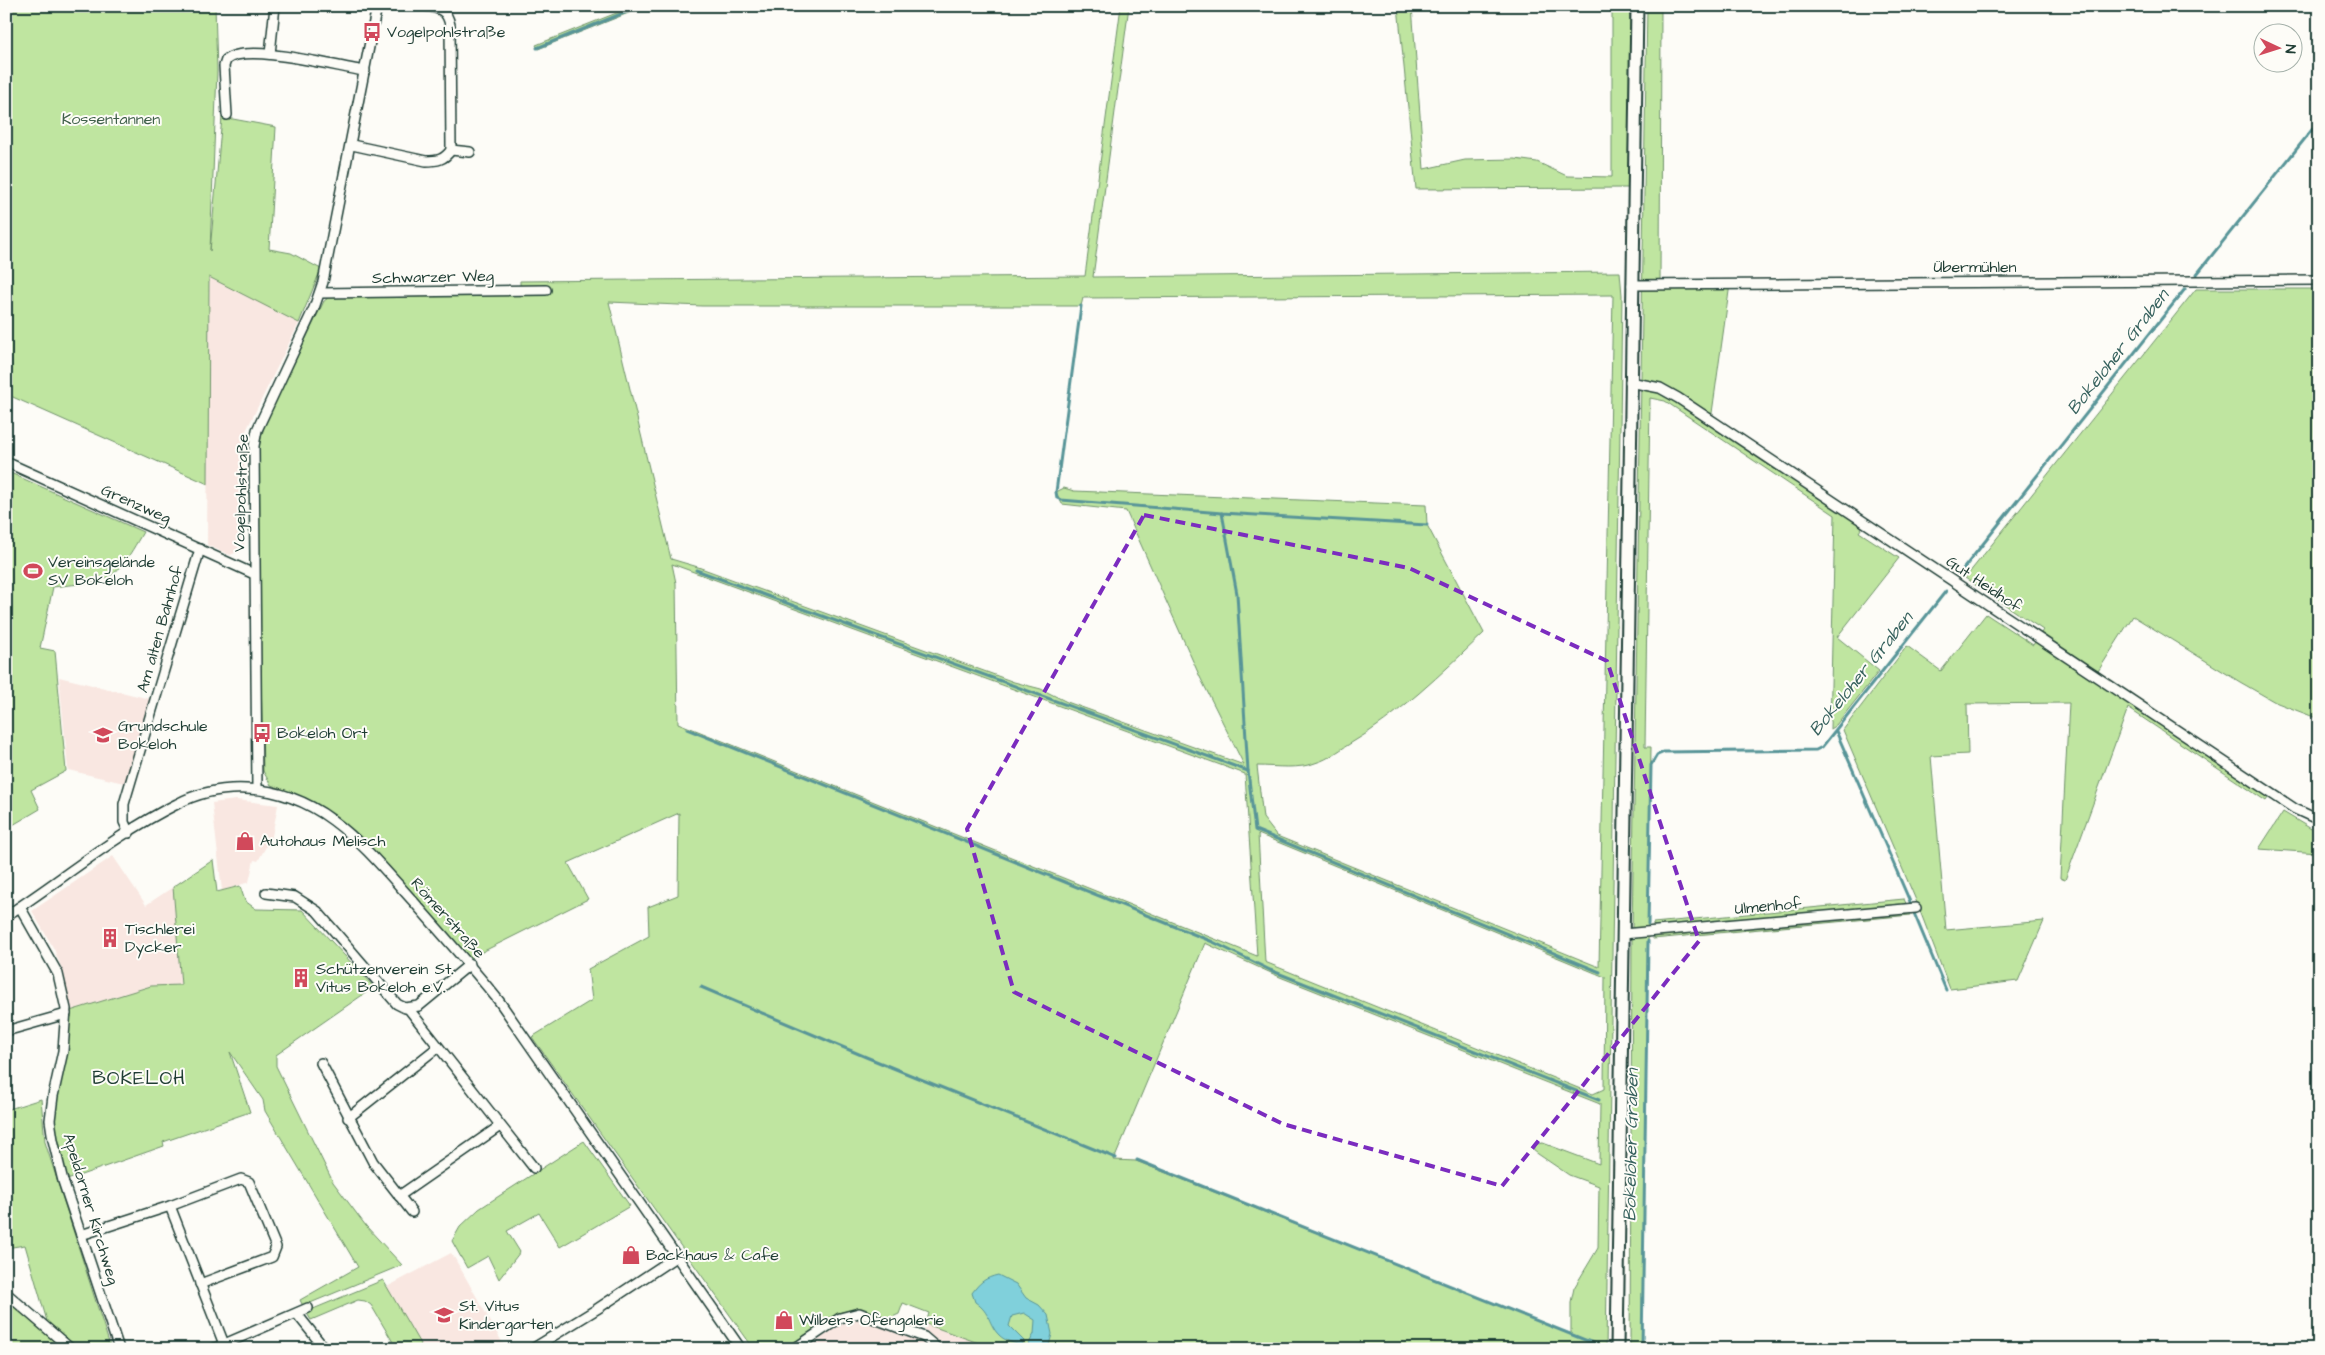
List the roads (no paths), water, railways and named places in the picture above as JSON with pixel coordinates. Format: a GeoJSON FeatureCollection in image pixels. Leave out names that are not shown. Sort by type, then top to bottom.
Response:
{"type":"FeatureCollection","features":[{"type":"Feature","properties":{"kind":"main road"},"geometry":{"type":"LineString","coordinates":[[1617,1349],[1637,6]]}},
{"type":"Feature","properties":{"kind":"street"},"geometry":{"type":"LineString","coordinates":[[270,54],[275,6]]}},
{"type":"Feature","properties":{"kind":"street","name":"Vogelpohlstraße"},"geometry":{"type":"LineString","coordinates":[[257,789],[254,446],[257,430],[320,293],[352,145],[377,6]]}},
{"type":"Feature","properties":{"kind":"street"},"geometry":{"type":"LineString","coordinates":[[425,6],[439,8],[448,17]]}},
{"type":"Feature","properties":{"kind":"street"},"geometry":{"type":"LineString","coordinates":[[352,145],[426,161],[437,161],[447,157],[451,150],[448,17],[451,6]]}},
{"type":"Feature","properties":{"kind":"street"},"geometry":{"type":"LineString","coordinates":[[227,115],[226,60],[234,54],[270,54],[365,71]]}},
{"type":"Feature","properties":{"kind":"street"},"geometry":{"type":"LineString","coordinates":[[451,150],[470,152]]}},
{"type":"Feature","properties":{"kind":"street","name":"Übermühlen"},"geometry":{"type":"LineString","coordinates":[[1632,285],[2319,280]]}},
{"type":"Feature","properties":{"kind":"street","name":"Schwarzer Weg"},"geometry":{"type":"LineString","coordinates":[[320,293],[546,290]]}},
{"type":"Feature","properties":{"kind":"street","name":"Gut Heidhof"},"geometry":{"type":"LineString","coordinates":[[1630,382],[1660,388],[1678,398],[2295,809],[2319,820]]}},
{"type":"Feature","properties":{"kind":"street","name":"Grenzweg"},"geometry":{"type":"LineString","coordinates":[[6,462],[254,574]]}},
{"type":"Feature","properties":{"kind":"street","name":"Am alten Bahnhof"},"geometry":{"type":"LineString","coordinates":[[129,833],[124,822],[124,804],[200,549]]}},
{"type":"Feature","properties":{"kind":"street","name":"Römerstraße"},"geometry":{"type":"LineString","coordinates":[[6,916],[129,833],[176,804],[190,798],[213,791],[257,789],[293,797],[327,814],[344,828],[382,867],[470,964],[528,1041],[741,1349]]}},
{"type":"Feature","properties":{"kind":"street"},"geometry":{"type":"LineString","coordinates":[[266,893],[295,897],[316,911],[397,1004],[408,1008],[419,1006],[470,964]]}},
{"type":"Feature","properties":{"kind":"street","name":"Apeldorner Kirchweg"},"geometry":{"type":"LineString","coordinates":[[20,907],[58,974],[66,1014],[63,1051],[50,1120],[52,1140],[63,1181],[119,1349]]}},
{"type":"Feature","properties":{"kind":"street","name":"Ulmenhof"},"geometry":{"type":"LineString","coordinates":[[1622,934],[1916,908]]}},
{"type":"Feature","properties":{"kind":"street"},"geometry":{"type":"LineString","coordinates":[[408,1008],[534,1168]]}},
{"type":"Feature","properties":{"kind":"street"},"geometry":{"type":"LineString","coordinates":[[6,1031],[66,1014]]}},
{"type":"Feature","properties":{"kind":"street"},"geometry":{"type":"LineString","coordinates":[[348,1118],[438,1046]]}},
{"type":"Feature","properties":{"kind":"street"},"geometry":{"type":"LineString","coordinates":[[320,1063],[373,1162],[412,1212]]}},
{"type":"Feature","properties":{"kind":"street"},"geometry":{"type":"LineString","coordinates":[[399,1196],[500,1126]]}},
{"type":"Feature","properties":{"kind":"street"},"geometry":{"type":"LineString","coordinates":[[81,1235],[170,1206],[242,1179],[249,1182],[276,1247],[272,1257],[200,1284]]}},
{"type":"Feature","properties":{"kind":"street"},"geometry":{"type":"LineString","coordinates":[[170,1206],[224,1344]]}},
{"type":"Feature","properties":{"kind":"street"},"geometry":{"type":"LineString","coordinates":[[532,1349],[677,1256]]}},
{"type":"Feature","properties":{"kind":"street"},"geometry":{"type":"LineString","coordinates":[[6,1294],[71,1349]]}},
{"type":"Feature","properties":{"kind":"street"},"geometry":{"type":"LineString","coordinates":[[213,1349],[308,1308]]}},
{"type":"Feature","properties":{"kind":"street"},"geometry":{"type":"LineString","coordinates":[[794,1349],[840,1318],[859,1313],[924,1337],[938,1349]]}},
{"type":"Feature","properties":{"kind":"street"},"geometry":{"type":"LineString","coordinates":[[297,1314],[325,1349]]}},
{"type":"Feature","properties":{"kind":"water"},"geometry":{"type":"Polygon","coordinates":[[[998,1275],[1016,1284],[1026,1298],[1039,1305],[1048,1315],[1052,1334],[1048,1349],[1027,1347],[1034,1334],[1035,1320],[1024,1313],[1012,1316],[1009,1326],[1024,1341],[1021,1345],[1006,1340],[999,1335],[987,1314],[975,1302],[972,1293],[983,1281],[998,1275]]]}},
{"type":"Feature","properties":{"kind":"waterway"},"geometry":{"type":"LineString","coordinates":[[537,48],[641,6]]}},
{"type":"Feature","properties":{"kind":"waterway","name":"Bokeloher Graben"},"geometry":{"type":"LineString","coordinates":[[2197,274],[2319,121]]}},
{"type":"Feature","properties":{"kind":"waterway","name":"Bokeloher Graben"},"geometry":{"type":"LineString","coordinates":[[1960,573],[2185,289]]}},
{"type":"Feature","properties":{"kind":"waterway"},"geometry":{"type":"LineString","coordinates":[[1081,306],[1056,492],[1057,498],[1061,500],[1222,513],[1427,525]]}},
{"type":"Feature","properties":{"kind":"waterway"},"geometry":{"type":"LineString","coordinates":[[1222,513],[1237,594],[1248,771],[1255,830],[1600,972]]}},
{"type":"Feature","properties":{"kind":"waterway"},"geometry":{"type":"LineString","coordinates":[[696,570],[1248,771]]}},
{"type":"Feature","properties":{"kind":"waterway","name":"Bokeloher Graben"},"geometry":{"type":"LineString","coordinates":[[1648,924],[1651,765],[1657,755],[1664,752],[1816,750],[1822,747],[1946,591]]}},
{"type":"Feature","properties":{"kind":"waterway"},"geometry":{"type":"LineString","coordinates":[[687,729],[1213,942],[1270,970],[1599,1100]]}},
{"type":"Feature","properties":{"kind":"waterway"},"geometry":{"type":"LineString","coordinates":[[1836,731],[1911,904]]}},
{"type":"Feature","properties":{"kind":"waterway"},"geometry":{"type":"LineString","coordinates":[[1914,913],[1946,990]]}},
{"type":"Feature","properties":{"kind":"waterway","name":"Bokeloher Graben"},"geometry":{"type":"LineString","coordinates":[[1642,1349],[1648,941]]}},
{"type":"Feature","properties":{"kind":"waterway"},"geometry":{"type":"LineString","coordinates":[[701,987],[866,1057],[1116,1158]]}},
{"type":"Feature","properties":{"kind":"waterway"},"geometry":{"type":"LineString","coordinates":[[1137,1160],[1595,1344]]}},
{"type":"Feature","properties":{"kind":"waterway"},"geometry":{"type":"LineString","coordinates":[[7,1348],[11,1349]]}},
{"type":"Feature","properties":{"kind":"place","name":"Vogelpohlstraße"},"geometry":{"type":"Point","coordinates":[372,32]}},
{"type":"Feature","properties":{"kind":"place","name":"Vereinsgelände SV Bokeloh"},"geometry":{"type":"Point","coordinates":[33,571]}},
{"type":"Feature","properties":{"kind":"place","name":"Bokeloh Ort"},"geometry":{"type":"Point","coordinates":[262,733]}},
{"type":"Feature","properties":{"kind":"place","name":"Grundschule Bokeloh"},"geometry":{"type":"Point","coordinates":[103,735]}},
{"type":"Feature","properties":{"kind":"place","name":"Autohaus Melisch"},"geometry":{"type":"Point","coordinates":[245,841]}},
{"type":"Feature","properties":{"kind":"place","name":"Tischlerei Dycker"},"geometry":{"type":"Point","coordinates":[110,938]}},
{"type":"Feature","properties":{"kind":"place","name":"Schützenverein St. Vitus Bokeloh e.V."},"geometry":{"type":"Point","coordinates":[301,978]}},
{"type":"Feature","properties":{"kind":"place","name":"Backhaus & Cafe"},"geometry":{"type":"Point","coordinates":[631,1255]}},
{"type":"Feature","properties":{"kind":"place","name":"St. Vitus Kindergarten"},"geometry":{"type":"Point","coordinates":[444,1315]}},
{"type":"Feature","properties":{"kind":"place","name":"Wilbers Ofengalerie"},"geometry":{"type":"Point","coordinates":[784,1320]}},
{"type":"Feature","properties":{"kind":"district","name":"BOKELOH"},"geometry":{"type":"Point","coordinates":[139,1078]}},
{"type":"Feature","properties":{"kind":"park label","name":"Kossentannen"},"geometry":{"type":"Point","coordinates":[111,119]}}]}
